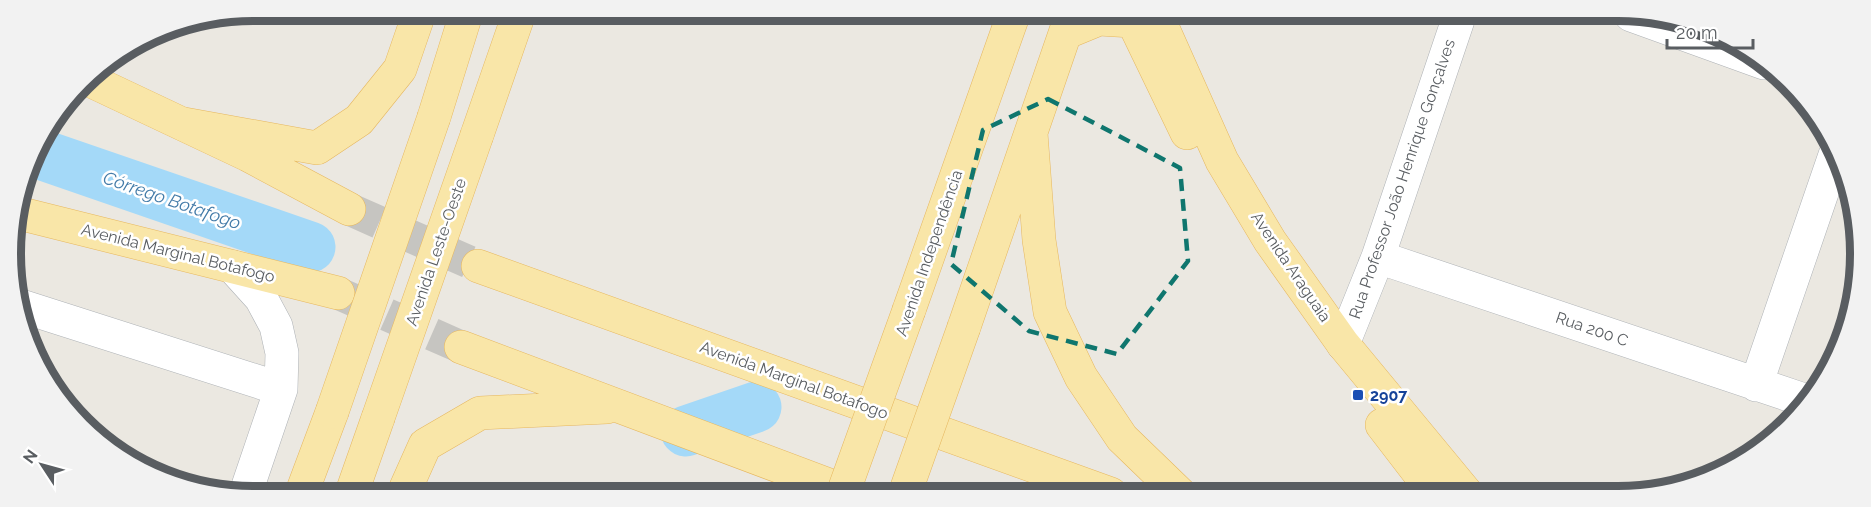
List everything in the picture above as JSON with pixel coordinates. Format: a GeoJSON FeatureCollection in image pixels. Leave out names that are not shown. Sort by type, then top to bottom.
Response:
{"type":"FeatureCollection","features":[{"type":"Feature","properties":{"kind":"main road"},"geometry":{"type":"LineString","coordinates":[[184,124],[318,148],[359,120],[400,69],[417,21]]}},
{"type":"Feature","properties":{"kind":"main road"},"geometry":{"type":"LineString","coordinates":[[304,486],[434,117],[464,21]]}},
{"type":"Feature","properties":{"kind":"main road","name":"Avenida Leste-Oeste"},"geometry":{"type":"LineString","coordinates":[[354,486],[517,21]]}},
{"type":"Feature","properties":{"kind":"main road","name":"Avenida Independência"},"geometry":{"type":"LineString","coordinates":[[846,486],[1011,21]]}},
{"type":"Feature","properties":{"kind":"main road"},"geometry":{"type":"LineString","coordinates":[[907,486],[1069,23],[1084,21]]}},
{"type":"Feature","properties":{"kind":"main road","name":"Avenida Araguaia"},"geometry":{"type":"LineString","coordinates":[[1141,21],[1212,183],[1271,279],[1429,486]]}},
{"type":"Feature","properties":{"kind":"main road","name":"Avenida Araguaia"},"geometry":{"type":"LineString","coordinates":[[1142,21],[1270,241],[1343,344],[1460,486]]}},
{"type":"Feature","properties":{"kind":"main road"},"geometry":{"type":"LineString","coordinates":[[96,83],[249,155],[349,209]]}},
{"type":"Feature","properties":{"kind":"main road"},"geometry":{"type":"LineString","coordinates":[[1031,133],[1039,240],[1050,312],[1081,377],[1122,438],[1172,486]]}},
{"type":"Feature","properties":{"kind":"main road","name":"Avenida Marginal Botafogo"},"geometry":{"type":"LineString","coordinates":[[24,215],[338,293]]}},
{"type":"Feature","properties":{"kind":"main road","name":"Avenida Marginal Botafogo"},"geometry":{"type":"LineString","coordinates":[[478,266],[1089,486]]}},
{"type":"Feature","properties":{"kind":"main road"},"geometry":{"type":"LineString","coordinates":[[461,346],[832,486]]}},
{"type":"Feature","properties":{"kind":"main road"},"geometry":{"type":"LineString","coordinates":[[407,486],[425,445],[480,413],[621,406]]}},
{"type":"Feature","properties":{"kind":"street","name":"Rua Professor João Henrique Gonçalves"},"geometry":{"type":"LineString","coordinates":[[1343,344],[1378,256],[1458,21]]}},
{"type":"Feature","properties":{"kind":"street"},"geometry":{"type":"LineString","coordinates":[[1656,24],[1735,52]]}},
{"type":"Feature","properties":{"kind":"street"},"geometry":{"type":"LineString","coordinates":[[1756,385],[1832,164]]}},
{"type":"Feature","properties":{"kind":"street","name":"Rua 200 C"},"geometry":{"type":"LineString","coordinates":[[1378,256],[1799,399]]}},
{"type":"Feature","properties":{"kind":"street"},"geometry":{"type":"LineString","coordinates":[[233,267],[261,298],[276,326],[282,353],[281,389],[248,486]]}},
{"type":"Feature","properties":{"kind":"street"},"geometry":{"type":"LineString","coordinates":[[27,308],[281,389]]}},
{"type":"Feature","properties":{"kind":"highlighted area"},"geometry":{"type":"Polygon","coordinates":[[[1048,99],[1180,168],[1188,261],[1117,354],[1029,331],[951,264],[983,130],[1048,99]]]}},
{"type":"Feature","properties":{"kind":"waterway","name":"Córrego Botafogo"},"geometry":{"type":"LineString","coordinates":[[43,155],[310,247]]}},
{"type":"Feature","properties":{"kind":"waterway"},"geometry":{"type":"LineString","coordinates":[[686,431],[756,407]]}},
{"type":"Feature","properties":{"kind":"tunnel"},"geometry":{"type":"LineString","coordinates":[[349,209],[478,266]]}},
{"type":"Feature","properties":{"kind":"tunnel"},"geometry":{"type":"LineString","coordinates":[[342,295],[461,347]]}},
{"type":"Feature","properties":{"kind":"place","name":"2907"},"geometry":{"type":"Point","coordinates":[1358,395]}}]}
